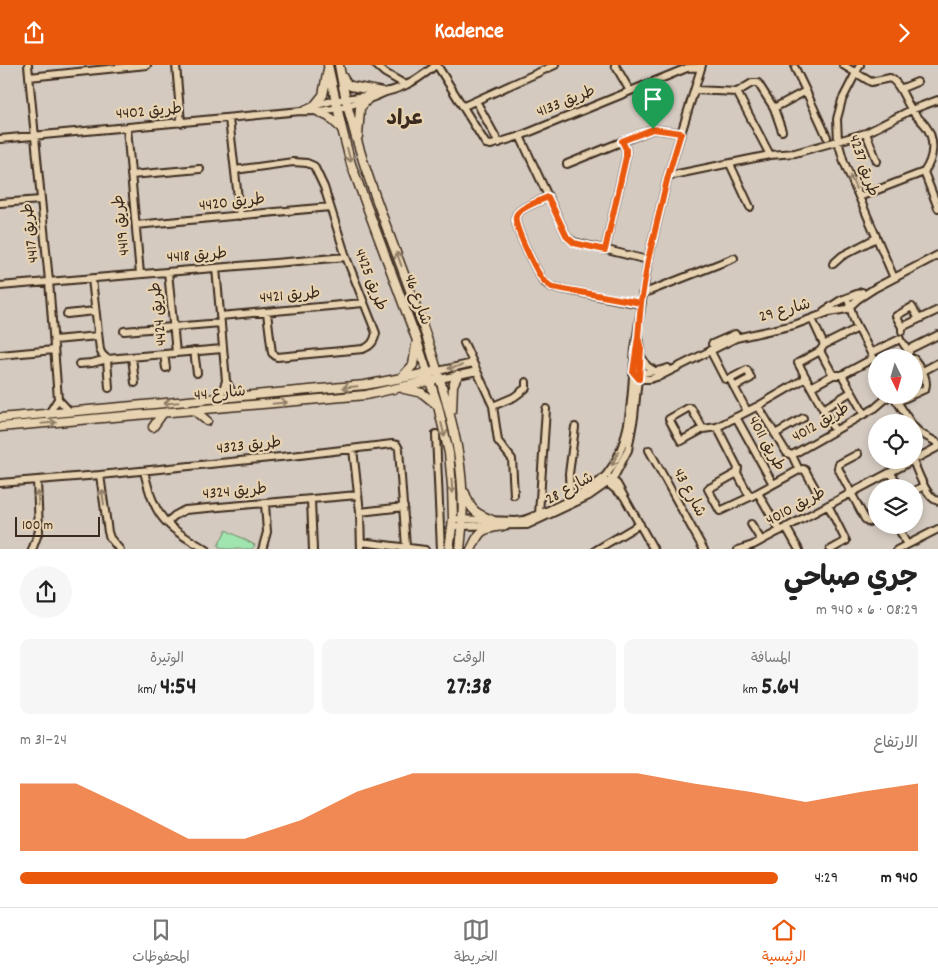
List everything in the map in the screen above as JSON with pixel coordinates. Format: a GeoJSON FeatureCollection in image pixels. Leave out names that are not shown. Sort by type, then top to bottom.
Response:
{"type":"FeatureCollection","features":[{"type":"Feature","properties":{"kind":"main road","name":"شارع 46"},"geometry":{"type":"LineString","coordinates":[[328,65],[351,164],[416,338],[438,406],[449,453],[452,523],[449,549]]}},
{"type":"Feature","properties":{"kind":"main road"},"geometry":{"type":"LineString","coordinates":[[328,65],[323,95],[316,108],[342,129]]}},
{"type":"Feature","properties":{"kind":"main road","name":"شارع 46"},"geometry":{"type":"LineString","coordinates":[[339,68],[357,143],[451,414],[459,451],[462,485],[463,522],[460,549]]}},
{"type":"Feature","properties":{"kind":"main road"},"geometry":{"type":"LineString","coordinates":[[339,68],[347,84],[385,92]]}},
{"type":"Feature","properties":{"kind":"main road"},"geometry":{"type":"LineString","coordinates":[[357,143],[360,108],[367,101]]}},
{"type":"Feature","properties":{"kind":"main road"},"geometry":{"type":"LineString","coordinates":[[416,338],[415,362],[399,384],[422,393],[438,406]]}},
{"type":"Feature","properties":{"kind":"main road","name":"شارع 44"},"geometry":{"type":"LineString","coordinates":[[0,427],[347,397],[371,394],[399,384],[439,375]]}},
{"type":"Feature","properties":{"kind":"main road"},"geometry":{"type":"LineString","coordinates":[[451,414],[452,390],[458,375]]}},
{"type":"Feature","properties":{"kind":"main road","name":"شارع 44"},"geometry":{"type":"LineString","coordinates":[[0,418],[365,385],[399,384]]}},
{"type":"Feature","properties":{"kind":"main road"},"geometry":{"type":"LineString","coordinates":[[194,410],[207,421]]}},
{"type":"Feature","properties":{"kind":"main road"},"geometry":{"type":"LineString","coordinates":[[153,427],[163,413]]}},
{"type":"Feature","properties":{"kind":"main road"},"geometry":{"type":"LineString","coordinates":[[462,485],[473,511],[492,520]]}},
{"type":"Feature","properties":{"kind":"main road"},"geometry":{"type":"LineString","coordinates":[[472,549],[479,533],[486,529],[503,527]]}},
{"type":"Feature","properties":{"kind":"street","name":"طريق 4417"},"geometry":{"type":"LineString","coordinates":[[28,65],[50,281],[58,399]]}},
{"type":"Feature","properties":{"kind":"street"},"geometry":{"type":"LineString","coordinates":[[29,77],[79,68],[147,65]]}},
{"type":"Feature","properties":{"kind":"street"},"geometry":{"type":"LineString","coordinates":[[176,65],[181,123]]}},
{"type":"Feature","properties":{"kind":"street"},"geometry":{"type":"LineString","coordinates":[[376,65],[384,73],[406,85]]}},
{"type":"Feature","properties":{"kind":"street"},"geometry":{"type":"LineString","coordinates":[[346,102],[406,85],[437,65],[486,143],[492,145],[498,143],[476,101]]}},
{"type":"Feature","properties":{"kind":"street"},"geometry":{"type":"LineString","coordinates":[[464,106],[555,65]]}},
{"type":"Feature","properties":{"kind":"street"},"geometry":{"type":"LineString","coordinates":[[615,65],[630,91]]}},
{"type":"Feature","properties":{"kind":"street"},"geometry":{"type":"LineString","coordinates":[[843,65],[871,82],[892,79],[900,89],[911,110],[926,127],[932,143],[932,158],[924,172],[859,197]]}},
{"type":"Feature","properties":{"kind":"street","name":"طريق 4237"},"geometry":{"type":"LineString","coordinates":[[860,65],[838,112],[838,141],[844,162],[893,276]]}},
{"type":"Feature","properties":{"kind":"street","name":"طريق 4133"},"geometry":{"type":"LineString","coordinates":[[498,143],[520,136],[687,68],[702,66]]}},
{"type":"Feature","properties":{"kind":"street","name":"شارع 28"},"geometry":{"type":"LineString","coordinates":[[463,522],[503,527],[534,522],[589,496],[610,482],[621,466],[628,450],[636,402],[638,337],[642,294],[648,260],[668,176],[702,66]]}},
{"type":"Feature","properties":{"kind":"street"},"geometry":{"type":"LineString","coordinates":[[795,68],[827,137]]}},
{"type":"Feature","properties":{"kind":"street"},"geometry":{"type":"LineString","coordinates":[[900,89],[917,82]]}},
{"type":"Feature","properties":{"kind":"street"},"geometry":{"type":"LineString","coordinates":[[694,90],[737,92],[752,83],[758,83],[774,109],[782,131]]}},
{"type":"Feature","properties":{"kind":"street"},"geometry":{"type":"LineString","coordinates":[[774,109],[806,91]]}},
{"type":"Feature","properties":{"kind":"street"},"geometry":{"type":"LineString","coordinates":[[346,102],[367,101],[385,92]]}},
{"type":"Feature","properties":{"kind":"street"},"geometry":{"type":"LineString","coordinates":[[737,92],[770,155]]}},
{"type":"Feature","properties":{"kind":"street"},"geometry":{"type":"LineString","coordinates":[[668,176],[770,155],[795,153],[838,141],[866,133],[911,110],[938,100]]}},
{"type":"Feature","properties":{"kind":"street","name":"طريق 4402"},"geometry":{"type":"LineString","coordinates":[[0,139],[229,119],[301,111],[346,102]]}},
{"type":"Feature","properties":{"kind":"street"},"geometry":{"type":"LineString","coordinates":[[229,119],[240,216]]}},
{"type":"Feature","properties":{"kind":"street","name":"طريق 4419"},"geometry":{"type":"LineString","coordinates":[[127,128],[140,273]]}},
{"type":"Feature","properties":{"kind":"street"},"geometry":{"type":"LineString","coordinates":[[567,164],[653,129],[681,133]]}},
{"type":"Feature","properties":{"kind":"street"},"geometry":{"type":"LineString","coordinates":[[866,133],[877,161]]}},
{"type":"Feature","properties":{"kind":"street"},"geometry":{"type":"LineString","coordinates":[[520,136],[567,237],[574,243],[648,260]]}},
{"type":"Feature","properties":{"kind":"street"},"geometry":{"type":"LineString","coordinates":[[605,250],[626,157],[626,149],[622,141]]}},
{"type":"Feature","properties":{"kind":"street","name":"طريق 4425"},"geometry":{"type":"LineString","coordinates":[[235,170],[293,163],[307,163],[314,166],[363,303],[376,333],[370,346],[363,349],[277,357],[274,356],[267,313]]}},
{"type":"Feature","properties":{"kind":"street"},"geometry":{"type":"LineString","coordinates":[[730,164],[750,207]]}},
{"type":"Feature","properties":{"kind":"street","name":"طريق 4419"},"geometry":{"type":"LineString","coordinates":[[131,175],[200,169]]}},
{"type":"Feature","properties":{"kind":"street"},"geometry":{"type":"LineString","coordinates":[[924,172],[938,208]]}},
{"type":"Feature","properties":{"kind":"street"},"geometry":{"type":"LineString","coordinates":[[548,197],[520,210],[516,215],[515,221],[544,282],[552,287],[641,303]]}},
{"type":"Feature","properties":{"kind":"street"},"geometry":{"type":"LineString","coordinates":[[0,203],[41,200]]}},
{"type":"Feature","properties":{"kind":"street","name":"طريق 4420"},"geometry":{"type":"LineString","coordinates":[[136,225],[330,207]]}},
{"type":"Feature","properties":{"kind":"street"},"geometry":{"type":"LineString","coordinates":[[833,264],[842,256],[876,239]]}},
{"type":"Feature","properties":{"kind":"street","name":"شارع 29"},"geometry":{"type":"LineString","coordinates":[[656,375],[727,337],[801,319],[828,309],[838,302],[856,295],[938,251]]}},
{"type":"Feature","properties":{"kind":"street","name":"شارع 29"},"geometry":{"type":"LineString","coordinates":[[636,375],[656,375],[736,338],[781,328],[829,312],[842,310],[851,306],[860,297],[893,276],[938,255]]}},
{"type":"Feature","properties":{"kind":"street","name":"طريق 4418"},"geometry":{"type":"LineString","coordinates":[[0,286],[346,257]]}},
{"type":"Feature","properties":{"kind":"street"},"geometry":{"type":"LineString","coordinates":[[642,294],[734,258]]}},
{"type":"Feature","properties":{"kind":"street"},"geometry":{"type":"LineString","coordinates":[[216,268],[226,381],[232,392],[241,396]]}},
{"type":"Feature","properties":{"kind":"street","name":"طريق 4424"},"geometry":{"type":"LineString","coordinates":[[168,272],[176,353]]}},
{"type":"Feature","properties":{"kind":"street"},"geometry":{"type":"LineString","coordinates":[[92,279],[98,337],[102,354],[106,359],[109,388]]}},
{"type":"Feature","properties":{"kind":"street"},"geometry":{"type":"LineString","coordinates":[[846,299],[851,306],[854,320],[869,349]]}},
{"type":"Feature","properties":{"kind":"street"},"geometry":{"type":"LineString","coordinates":[[838,302],[842,310],[854,320]]}},
{"type":"Feature","properties":{"kind":"street","name":"طريق 4421"},"geometry":{"type":"LineString","coordinates":[[220,316],[363,303]]}},
{"type":"Feature","properties":{"kind":"street"},"geometry":{"type":"LineString","coordinates":[[919,319],[912,307],[896,316],[902,329],[938,310]]}},
{"type":"Feature","properties":{"kind":"street"},"geometry":{"type":"LineString","coordinates":[[67,314],[95,311]]}},
{"type":"Feature","properties":{"kind":"street"},"geometry":{"type":"LineString","coordinates":[[812,319],[824,345]]}},
{"type":"Feature","properties":{"kind":"street"},"geometry":{"type":"LineString","coordinates":[[124,331],[221,323]]}},
{"type":"Feature","properties":{"kind":"street"},"geometry":{"type":"LineString","coordinates":[[835,431],[798,363],[820,351],[824,345],[858,328]]}},
{"type":"Feature","properties":{"kind":"street"},"geometry":{"type":"LineString","coordinates":[[910,349],[938,335]]}},
{"type":"Feature","properties":{"kind":"street"},"geometry":{"type":"LineString","coordinates":[[54,341],[98,337]]}},
{"type":"Feature","properties":{"kind":"street","name":"شارع 28"},"geometry":{"type":"LineString","coordinates":[[452,523],[524,520],[585,490],[605,476],[621,447],[626,432],[640,356],[638,337]]}},
{"type":"Feature","properties":{"kind":"street"},"geometry":{"type":"LineString","coordinates":[[888,349],[901,341],[907,349]]}},
{"type":"Feature","properties":{"kind":"street"},"geometry":{"type":"LineString","coordinates":[[464,343],[492,406],[498,441],[512,459],[514,495]]}},
{"type":"Feature","properties":{"kind":"street"},"geometry":{"type":"LineString","coordinates":[[79,364],[106,359],[222,349]]}},
{"type":"Feature","properties":{"kind":"street"},"geometry":{"type":"LineString","coordinates":[[0,355],[54,350]]}},
{"type":"Feature","properties":{"kind":"street"},"geometry":{"type":"LineString","coordinates":[[710,350],[725,379],[730,379],[746,370],[751,377],[734,387]]}},
{"type":"Feature","properties":{"kind":"street"},"geometry":{"type":"LineString","coordinates":[[194,351],[197,373]]}},
{"type":"Feature","properties":{"kind":"street"},"geometry":{"type":"LineString","coordinates":[[820,351],[833,375]]}},
{"type":"Feature","properties":{"kind":"street"},"geometry":{"type":"LineString","coordinates":[[164,355],[166,368]]}},
{"type":"Feature","properties":{"kind":"street"},"geometry":{"type":"LineString","coordinates":[[636,402],[643,387],[656,375],[640,356]]}},
{"type":"Feature","properties":{"kind":"street"},"geometry":{"type":"LineString","coordinates":[[132,357],[135,383]]}},
{"type":"Feature","properties":{"kind":"street"},"geometry":{"type":"LineString","coordinates":[[811,387],[833,375],[842,375],[868,361]]}},
{"type":"Feature","properties":{"kind":"street"},"geometry":{"type":"LineString","coordinates":[[439,375],[473,363]]}},
{"type":"Feature","properties":{"kind":"street"},"geometry":{"type":"LineString","coordinates":[[923,370],[938,363]]}},
{"type":"Feature","properties":{"kind":"street"},"geometry":{"type":"LineString","coordinates":[[439,375],[458,375],[477,371]]}},
{"type":"Feature","properties":{"kind":"street"},"geometry":{"type":"LineString","coordinates":[[923,374],[926,385],[923,390]]}},
{"type":"Feature","properties":{"kind":"street"},"geometry":{"type":"LineString","coordinates":[[842,375],[864,414]]}},
{"type":"Feature","properties":{"kind":"street"},"geometry":{"type":"LineString","coordinates":[[703,429],[689,408],[669,419],[681,441],[703,429],[717,427],[806,378]]}},
{"type":"Feature","properties":{"kind":"street"},"geometry":{"type":"LineString","coordinates":[[730,379],[747,411]]}},
{"type":"Feature","properties":{"kind":"street"},"geometry":{"type":"LineString","coordinates":[[214,399],[222,392],[226,381]]}},
{"type":"Feature","properties":{"kind":"street"},"geometry":{"type":"LineString","coordinates":[[492,406],[520,394],[526,388],[526,382]]}},
{"type":"Feature","properties":{"kind":"street"},"geometry":{"type":"LineString","coordinates":[[823,409],[851,392]]}},
{"type":"Feature","properties":{"kind":"street"},"geometry":{"type":"LineString","coordinates":[[48,415],[58,399],[70,412]]}},
{"type":"Feature","properties":{"kind":"street","name":"طريق 4012"},"geometry":{"type":"LineString","coordinates":[[798,470],[792,455],[881,404]]}},
{"type":"Feature","properties":{"kind":"street"},"geometry":{"type":"LineString","coordinates":[[758,406],[787,453],[792,455]]}},
{"type":"Feature","properties":{"kind":"street"},"geometry":{"type":"LineString","coordinates":[[539,514],[546,409]]}},
{"type":"Feature","properties":{"kind":"street","name":"طريق 4011"},"geometry":{"type":"LineString","coordinates":[[736,417],[773,484]]}},
{"type":"Feature","properties":{"kind":"street"},"geometry":{"type":"LineString","coordinates":[[775,434],[803,418]]}},
{"type":"Feature","properties":{"kind":"street","name":"شارع 28"},"geometry":{"type":"LineString","coordinates":[[568,499],[570,494],[569,481],[575,427]]}},
{"type":"Feature","properties":{"kind":"street"},"geometry":{"type":"LineString","coordinates":[[717,427],[738,469],[737,473],[750,497],[720,511],[708,489],[737,473]]}},
{"type":"Feature","properties":{"kind":"street"},"geometry":{"type":"LineString","coordinates":[[436,434],[441,549]]}},
{"type":"Feature","properties":{"kind":"street"},"geometry":{"type":"LineString","coordinates":[[923,435],[938,443]]}},
{"type":"Feature","properties":{"kind":"street","name":"طريق 4323"},"geometry":{"type":"LineString","coordinates":[[0,483],[144,471],[392,444],[396,445],[399,449],[406,547]]}},
{"type":"Feature","properties":{"kind":"street","name":"طريق 4010"},"geometry":{"type":"LineString","coordinates":[[923,455],[938,447]]}},
{"type":"Feature","properties":{"kind":"street"},"geometry":{"type":"LineString","coordinates":[[353,449],[360,512],[361,546],[425,549]]}},
{"type":"Feature","properties":{"kind":"street","name":"شارع 43"},"geometry":{"type":"LineString","coordinates":[[649,450],[704,549]]}},
{"type":"Feature","properties":{"kind":"street","name":"طريق 4010"},"geometry":{"type":"LineString","coordinates":[[858,454],[838,466],[851,494],[868,521]]}},
{"type":"Feature","properties":{"kind":"street","name":"طريق 4012"},"geometry":{"type":"LineString","coordinates":[[750,497],[803,469],[816,488]]}},
{"type":"Feature","properties":{"kind":"street","name":"طريق 4010"},"geometry":{"type":"LineString","coordinates":[[754,547],[761,540],[898,469]]}},
{"type":"Feature","properties":{"kind":"street"},"geometry":{"type":"LineString","coordinates":[[917,469],[932,498],[938,501]]}},
{"type":"Feature","properties":{"kind":"street"},"geometry":{"type":"LineString","coordinates":[[144,471],[152,501],[159,514],[175,530],[207,549]]}},
{"type":"Feature","properties":{"kind":"street"},"geometry":{"type":"LineString","coordinates":[[891,473],[894,479]]}},
{"type":"Feature","properties":{"kind":"street"},"geometry":{"type":"LineString","coordinates":[[100,475],[108,532],[110,538],[120,549]]}},
{"type":"Feature","properties":{"kind":"street"},"geometry":{"type":"LineString","coordinates":[[605,476],[623,496],[654,549]]}},
{"type":"Feature","properties":{"kind":"street"},"geometry":{"type":"LineString","coordinates":[[32,549],[36,541],[39,525],[37,480]]}},
{"type":"Feature","properties":{"kind":"street"},"geometry":{"type":"LineString","coordinates":[[569,481],[577,489],[585,490]]}},
{"type":"Feature","properties":{"kind":"street"},"geometry":{"type":"LineString","coordinates":[[758,493],[799,549]]}},
{"type":"Feature","properties":{"kind":"street","name":"طريق 4324"},"geometry":{"type":"LineString","coordinates":[[167,523],[174,516],[185,511],[358,495]]}},
{"type":"Feature","properties":{"kind":"street"},"geometry":{"type":"LineString","coordinates":[[311,500],[313,549]]}},
{"type":"Feature","properties":{"kind":"street"},"geometry":{"type":"LineString","coordinates":[[262,549],[267,532],[265,503]]}},
{"type":"Feature","properties":{"kind":"street"},"geometry":{"type":"LineString","coordinates":[[828,505],[846,541],[830,549]]}},
{"type":"Feature","properties":{"kind":"street"},"geometry":{"type":"LineString","coordinates":[[360,512],[404,507]]}},
{"type":"Feature","properties":{"kind":"street"},"geometry":{"type":"LineString","coordinates":[[596,549],[640,524]]}},
{"type":"Feature","properties":{"kind":"street"},"geometry":{"type":"LineString","coordinates":[[751,524],[761,540]]}},
{"type":"Feature","properties":{"kind":"street"},"geometry":{"type":"LineString","coordinates":[[897,549],[938,529]]}},
{"type":"Feature","properties":{"kind":"street"},"geometry":{"type":"LineString","coordinates":[[902,534],[907,545]]}},
{"type":"Feature","properties":{"kind":"street"},"geometry":{"type":"LineString","coordinates":[[738,549],[754,547]]}},
{"type":"Feature","properties":{"kind":"green space"},"geometry":{"type":"Polygon","coordinates":[[[226,530],[255,545],[252,549],[225,549],[218,546],[226,530]]]}},
{"type":"Feature","properties":{"kind":"district","name":"عراد"},"geometry":{"type":"Point","coordinates":[405,120]}},
{"type":"Feature","properties":{"kind":"route"},"geometry":{"type":"LineString","coordinates":[[653,129],[622,141],[627,153],[605,250],[574,243],[570,240],[564,234],[548,197],[520,210],[516,215],[515,221],[544,282],[552,287],[641,303],[638,337],[641,349],[639,379],[635,377],[633,372],[638,337],[642,294],[668,176],[681,133],[653,129]]}}]}
